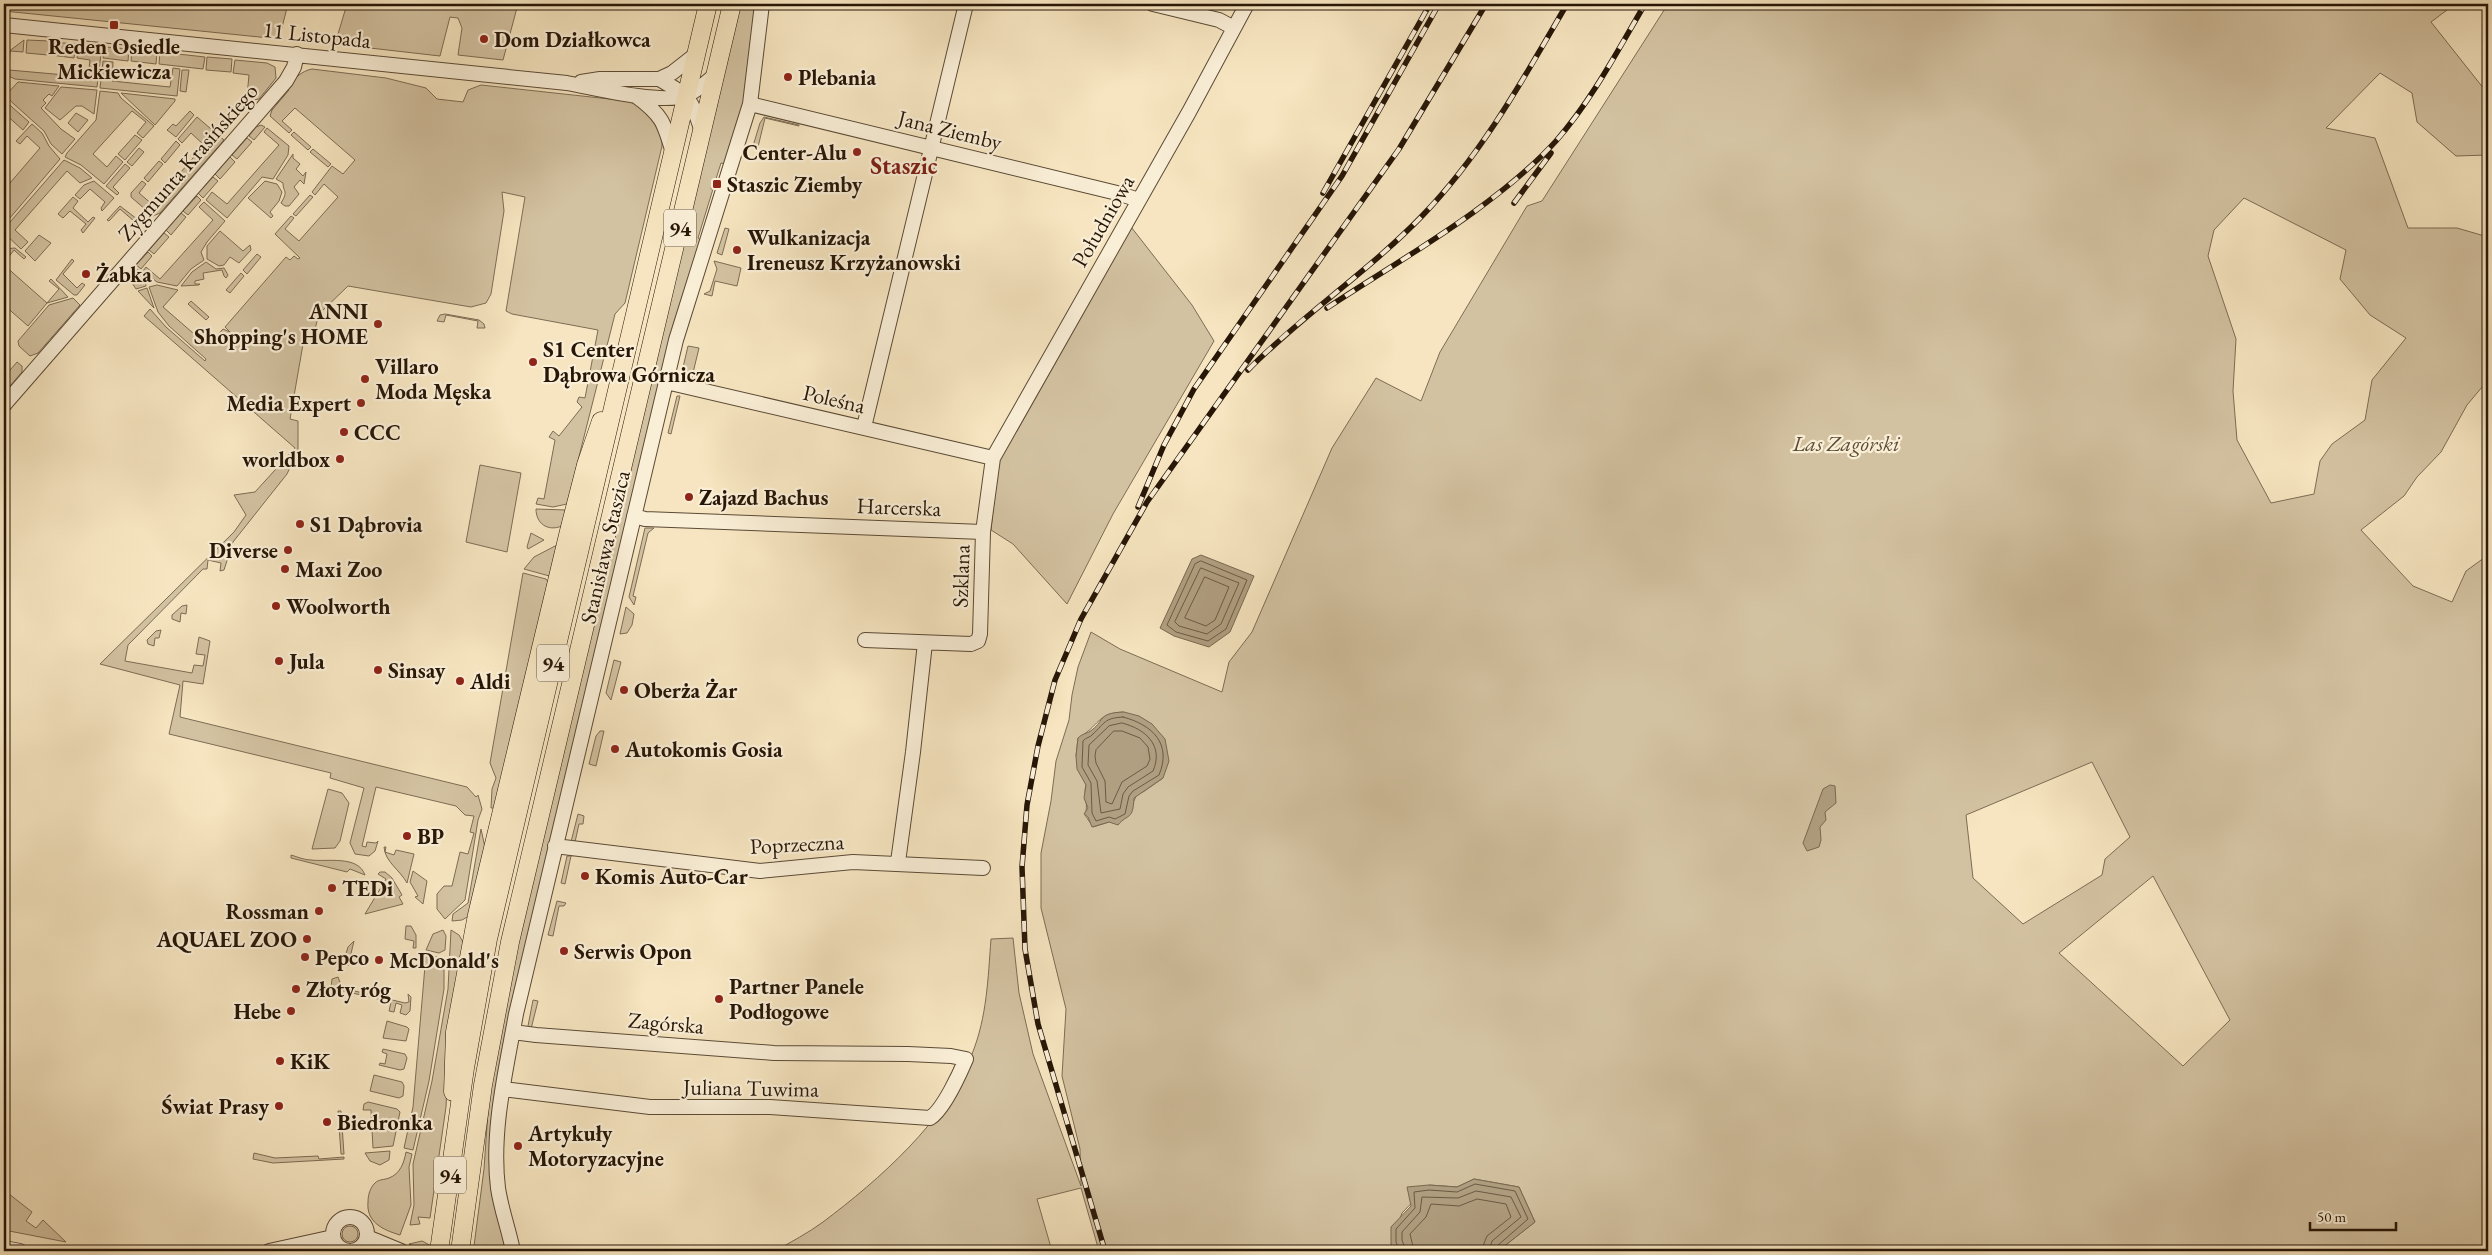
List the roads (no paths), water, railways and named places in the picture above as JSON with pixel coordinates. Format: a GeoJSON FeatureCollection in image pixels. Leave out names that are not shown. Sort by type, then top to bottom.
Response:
{"type":"FeatureCollection","features":[{"type":"Feature","properties":{"kind":"main road","name":"94"},"geometry":{"type":"LineString","coordinates":[[439,1251],[475,1011],[494,911],[708,4]]}},
{"type":"Feature","properties":{"kind":"main road","name":"94"},"geometry":{"type":"LineString","coordinates":[[460,1251],[485,1076],[510,942],[732,4]]}},
{"type":"Feature","properties":{"kind":"street","name":"Stanisława Staszica"},"geometry":{"type":"LineString","coordinates":[[513,1251],[498,1182],[496,1149],[503,1090],[513,1032],[555,846],[666,382],[691,290],[750,104],[762,4]]}},
{"type":"Feature","properties":{"kind":"street"},"geometry":{"type":"LineString","coordinates":[[864,427],[966,4]]}},
{"type":"Feature","properties":{"kind":"street"},"geometry":{"type":"LineString","coordinates":[[1153,4],[1219,20],[1234,28]]}},
{"type":"Feature","properties":{"kind":"street","name":"Południowa"},"geometry":{"type":"LineString","coordinates":[[993,458],[1247,4]]}},
{"type":"Feature","properties":{"kind":"street","name":"11 Listopada"},"geometry":{"type":"LineString","coordinates":[[4,26],[297,54],[415,69],[567,83],[635,95],[669,98],[686,96]]}},
{"type":"Feature","properties":{"kind":"street","name":"Zygmunta Krasińskiego"},"geometry":{"type":"LineString","coordinates":[[4,404],[286,81],[294,67],[297,54]]}},
{"type":"Feature","properties":{"kind":"street"},"geometry":{"type":"LineString","coordinates":[[659,79],[672,73],[695,55]]}},
{"type":"Feature","properties":{"kind":"street"},"geometry":{"type":"LineString","coordinates":[[686,96],[715,75]]}},
{"type":"Feature","properties":{"kind":"street","name":"11 Listopada"},"geometry":{"type":"LineString","coordinates":[[567,83],[600,79],[659,79]]}},
{"type":"Feature","properties":{"kind":"street"},"geometry":{"type":"LineString","coordinates":[[659,79],[686,96],[696,111],[702,133]]}},
{"type":"Feature","properties":{"kind":"street"},"geometry":{"type":"LineString","coordinates":[[635,95],[650,106],[664,121],[674,154]]}},
{"type":"Feature","properties":{"kind":"street","name":"Jana Ziemby"},"geometry":{"type":"LineString","coordinates":[[750,104],[1117,192],[1139,200]]}},
{"type":"Feature","properties":{"kind":"street","name":"Poleśna"},"geometry":{"type":"LineString","coordinates":[[666,382],[993,458]]}},
{"type":"Feature","properties":{"kind":"street","name":"Szklana"},"geometry":{"type":"LineString","coordinates":[[865,640],[972,644],[978,641],[980,634],[984,532],[993,458]]}},
{"type":"Feature","properties":{"kind":"street","name":"Harcerska"},"geometry":{"type":"LineString","coordinates":[[634,516],[645,519],[984,532]]}},
{"type":"Feature","properties":{"kind":"street"},"geometry":{"type":"LineString","coordinates":[[898,862],[913,752],[924,643]]}},
{"type":"Feature","properties":{"kind":"street","name":"Poprzeczna"},"geometry":{"type":"LineString","coordinates":[[555,846],[760,871],[840,862],[898,862],[983,868]]}},
{"type":"Feature","properties":{"kind":"street","name":"Zagórska"},"geometry":{"type":"LineString","coordinates":[[513,1032],[774,1053],[908,1054],[951,1056],[966,1059]]}},
{"type":"Feature","properties":{"kind":"street","name":"Juliana Tuwima"},"geometry":{"type":"LineString","coordinates":[[503,1090],[650,1107],[770,1107],[927,1118],[936,1114],[959,1075],[966,1059]]}},
{"type":"Feature","properties":{"kind":"street"},"geometry":{"type":"LineString","coordinates":[[355,1217],[363,1223],[367,1237],[361,1247],[350,1251],[339,1247],[333,1232],[338,1221],[355,1217]]}},
{"type":"Feature","properties":{"kind":"street"},"geometry":{"type":"LineString","coordinates":[[269,1251],[334,1237]]}},
{"type":"Feature","properties":{"kind":"street"},"geometry":{"type":"LineString","coordinates":[[367,1237],[401,1251]]}},
{"type":"Feature","properties":{"kind":"street"},"geometry":{"type":"LineString","coordinates":[[4,1248],[20,1251]]}},
{"type":"Feature","properties":{"kind":"water"},"geometry":{"type":"Polygon","coordinates":[[[1201,555],[1254,576],[1230,632],[1209,647],[1174,636],[1160,628],[1192,559],[1201,555]]]}},
{"type":"Feature","properties":{"kind":"water"},"geometry":{"type":"Polygon","coordinates":[[[1124,712],[1139,716],[1152,724],[1165,739],[1169,761],[1163,778],[1134,798],[1129,816],[1118,825],[1109,822],[1092,827],[1088,817],[1084,814],[1088,808],[1084,798],[1086,785],[1077,769],[1078,738],[1094,728],[1105,716],[1124,712]]]}},
{"type":"Feature","properties":{"kind":"water"},"geometry":{"type":"Polygon","coordinates":[[[1830,785],[1835,786],[1836,803],[1825,812],[1826,820],[1820,827],[1821,840],[1819,847],[1807,851],[1803,843],[1823,789],[1830,785]]]}},
{"type":"Feature","properties":{"kind":"water"},"geometry":{"type":"Polygon","coordinates":[[[1474,1179],[1519,1187],[1535,1222],[1498,1251],[1397,1251],[1391,1244],[1391,1227],[1411,1206],[1407,1187],[1429,1185],[1457,1187],[1474,1179]]]}},
{"type":"Feature","properties":{"kind":"railway"},"geometry":{"type":"LineString","coordinates":[[1323,193],[1430,4]]}},
{"type":"Feature","properties":{"kind":"railway"},"geometry":{"type":"LineString","coordinates":[[1138,507],[1164,445],[1194,389],[1342,176],[1439,4]]}},
{"type":"Feature","properties":{"kind":"railway"},"geometry":{"type":"LineString","coordinates":[[1105,1251],[1038,1024],[1025,949],[1022,867],[1027,805],[1038,746],[1055,680],[1081,619],[1147,502],[1399,149],[1486,4]]}},
{"type":"Feature","properties":{"kind":"railway"},"geometry":{"type":"LineString","coordinates":[[1248,370],[1290,331],[1380,256],[1444,192],[1501,115],[1567,4]]}},
{"type":"Feature","properties":{"kind":"railway"},"geometry":{"type":"LineString","coordinates":[[1327,308],[1447,230],[1506,188],[1532,165],[1556,141],[1581,109],[1645,4]]}},
{"type":"Feature","properties":{"kind":"railway"},"geometry":{"type":"LineString","coordinates":[[1514,203],[1551,153]]}},
{"type":"Feature","properties":{"kind":"place","name":"Reden Osiedle Mickiewicza"},"geometry":{"type":"Point","coordinates":[114,25]}},
{"type":"Feature","properties":{"kind":"place","name":"Dom Działkowca"},"geometry":{"type":"Point","coordinates":[484,39]}},
{"type":"Feature","properties":{"kind":"place","name":"Plebania"},"geometry":{"type":"Point","coordinates":[788,77]}},
{"type":"Feature","properties":{"kind":"place","name":"Center-Alu"},"geometry":{"type":"Point","coordinates":[857,152]}},
{"type":"Feature","properties":{"kind":"place","name":"Staszic Ziemby"},"geometry":{"type":"Point","coordinates":[717,184]}},
{"type":"Feature","properties":{"kind":"place","name":"Wulkanizacja Ireneusz Krzyżanowski"},"geometry":{"type":"Point","coordinates":[737,250]}},
{"type":"Feature","properties":{"kind":"place","name":"Żabka"},"geometry":{"type":"Point","coordinates":[86,274]}},
{"type":"Feature","properties":{"kind":"place","name":"ANNI Shopping's HOME"},"geometry":{"type":"Point","coordinates":[378,324]}},
{"type":"Feature","properties":{"kind":"place","name":"S1 Center Dąbrowa Górnicza"},"geometry":{"type":"Point","coordinates":[533,362]}},
{"type":"Feature","properties":{"kind":"place","name":"Villaro Moda Męska"},"geometry":{"type":"Point","coordinates":[365,379]}},
{"type":"Feature","properties":{"kind":"place","name":"Media Expert"},"geometry":{"type":"Point","coordinates":[361,403]}},
{"type":"Feature","properties":{"kind":"place","name":"CCC"},"geometry":{"type":"Point","coordinates":[344,432]}},
{"type":"Feature","properties":{"kind":"place","name":"worldbox"},"geometry":{"type":"Point","coordinates":[340,459]}},
{"type":"Feature","properties":{"kind":"place","name":"Zajazd Bachus"},"geometry":{"type":"Point","coordinates":[689,497]}},
{"type":"Feature","properties":{"kind":"place","name":"S1 Dąbrovia"},"geometry":{"type":"Point","coordinates":[300,524]}},
{"type":"Feature","properties":{"kind":"place","name":"Diverse"},"geometry":{"type":"Point","coordinates":[288,550]}},
{"type":"Feature","properties":{"kind":"place","name":"Maxi Zoo"},"geometry":{"type":"Point","coordinates":[285,569]}},
{"type":"Feature","properties":{"kind":"place","name":"Woolworth"},"geometry":{"type":"Point","coordinates":[276,606]}},
{"type":"Feature","properties":{"kind":"place","name":"Jula"},"geometry":{"type":"Point","coordinates":[279,661]}},
{"type":"Feature","properties":{"kind":"place","name":"Sinsay"},"geometry":{"type":"Point","coordinates":[378,670]}},
{"type":"Feature","properties":{"kind":"place","name":"Aldi"},"geometry":{"type":"Point","coordinates":[460,681]}},
{"type":"Feature","properties":{"kind":"place","name":"Oberża Żar"},"geometry":{"type":"Point","coordinates":[624,690]}},
{"type":"Feature","properties":{"kind":"place","name":"Autokomis Gosia"},"geometry":{"type":"Point","coordinates":[615,749]}},
{"type":"Feature","properties":{"kind":"place","name":"BP"},"geometry":{"type":"Point","coordinates":[407,836]}},
{"type":"Feature","properties":{"kind":"place","name":"Komis Auto-Car"},"geometry":{"type":"Point","coordinates":[585,876]}},
{"type":"Feature","properties":{"kind":"place","name":"TEDi"},"geometry":{"type":"Point","coordinates":[332,888]}},
{"type":"Feature","properties":{"kind":"place","name":"Rossman"},"geometry":{"type":"Point","coordinates":[319,911]}},
{"type":"Feature","properties":{"kind":"place","name":"AQUAEL ZOO"},"geometry":{"type":"Point","coordinates":[307,939]}},
{"type":"Feature","properties":{"kind":"place","name":"Serwis Opon"},"geometry":{"type":"Point","coordinates":[564,951]}},
{"type":"Feature","properties":{"kind":"place","name":"Pepco"},"geometry":{"type":"Point","coordinates":[305,957]}},
{"type":"Feature","properties":{"kind":"place","name":"McDonald's"},"geometry":{"type":"Point","coordinates":[379,960]}},
{"type":"Feature","properties":{"kind":"place","name":"Złoty róg"},"geometry":{"type":"Point","coordinates":[296,989]}},
{"type":"Feature","properties":{"kind":"place","name":"Partner Panele Podłogowe"},"geometry":{"type":"Point","coordinates":[719,999]}},
{"type":"Feature","properties":{"kind":"place","name":"Hebe"},"geometry":{"type":"Point","coordinates":[291,1011]}},
{"type":"Feature","properties":{"kind":"place","name":"KiK"},"geometry":{"type":"Point","coordinates":[280,1061]}},
{"type":"Feature","properties":{"kind":"place","name":"Świat Prasy"},"geometry":{"type":"Point","coordinates":[279,1106]}},
{"type":"Feature","properties":{"kind":"place","name":"Biedronka"},"geometry":{"type":"Point","coordinates":[327,1122]}},
{"type":"Feature","properties":{"kind":"place","name":"Artykuły Motoryzacyjne"},"geometry":{"type":"Point","coordinates":[518,1146]}},
{"type":"Feature","properties":{"kind":"district","name":"Staszic"},"geometry":{"type":"Point","coordinates":[904,165]}},
{"type":"Feature","properties":{"kind":"park label","name":"Las Zagórski"},"geometry":{"type":"Point","coordinates":[1846,443]}}]}
